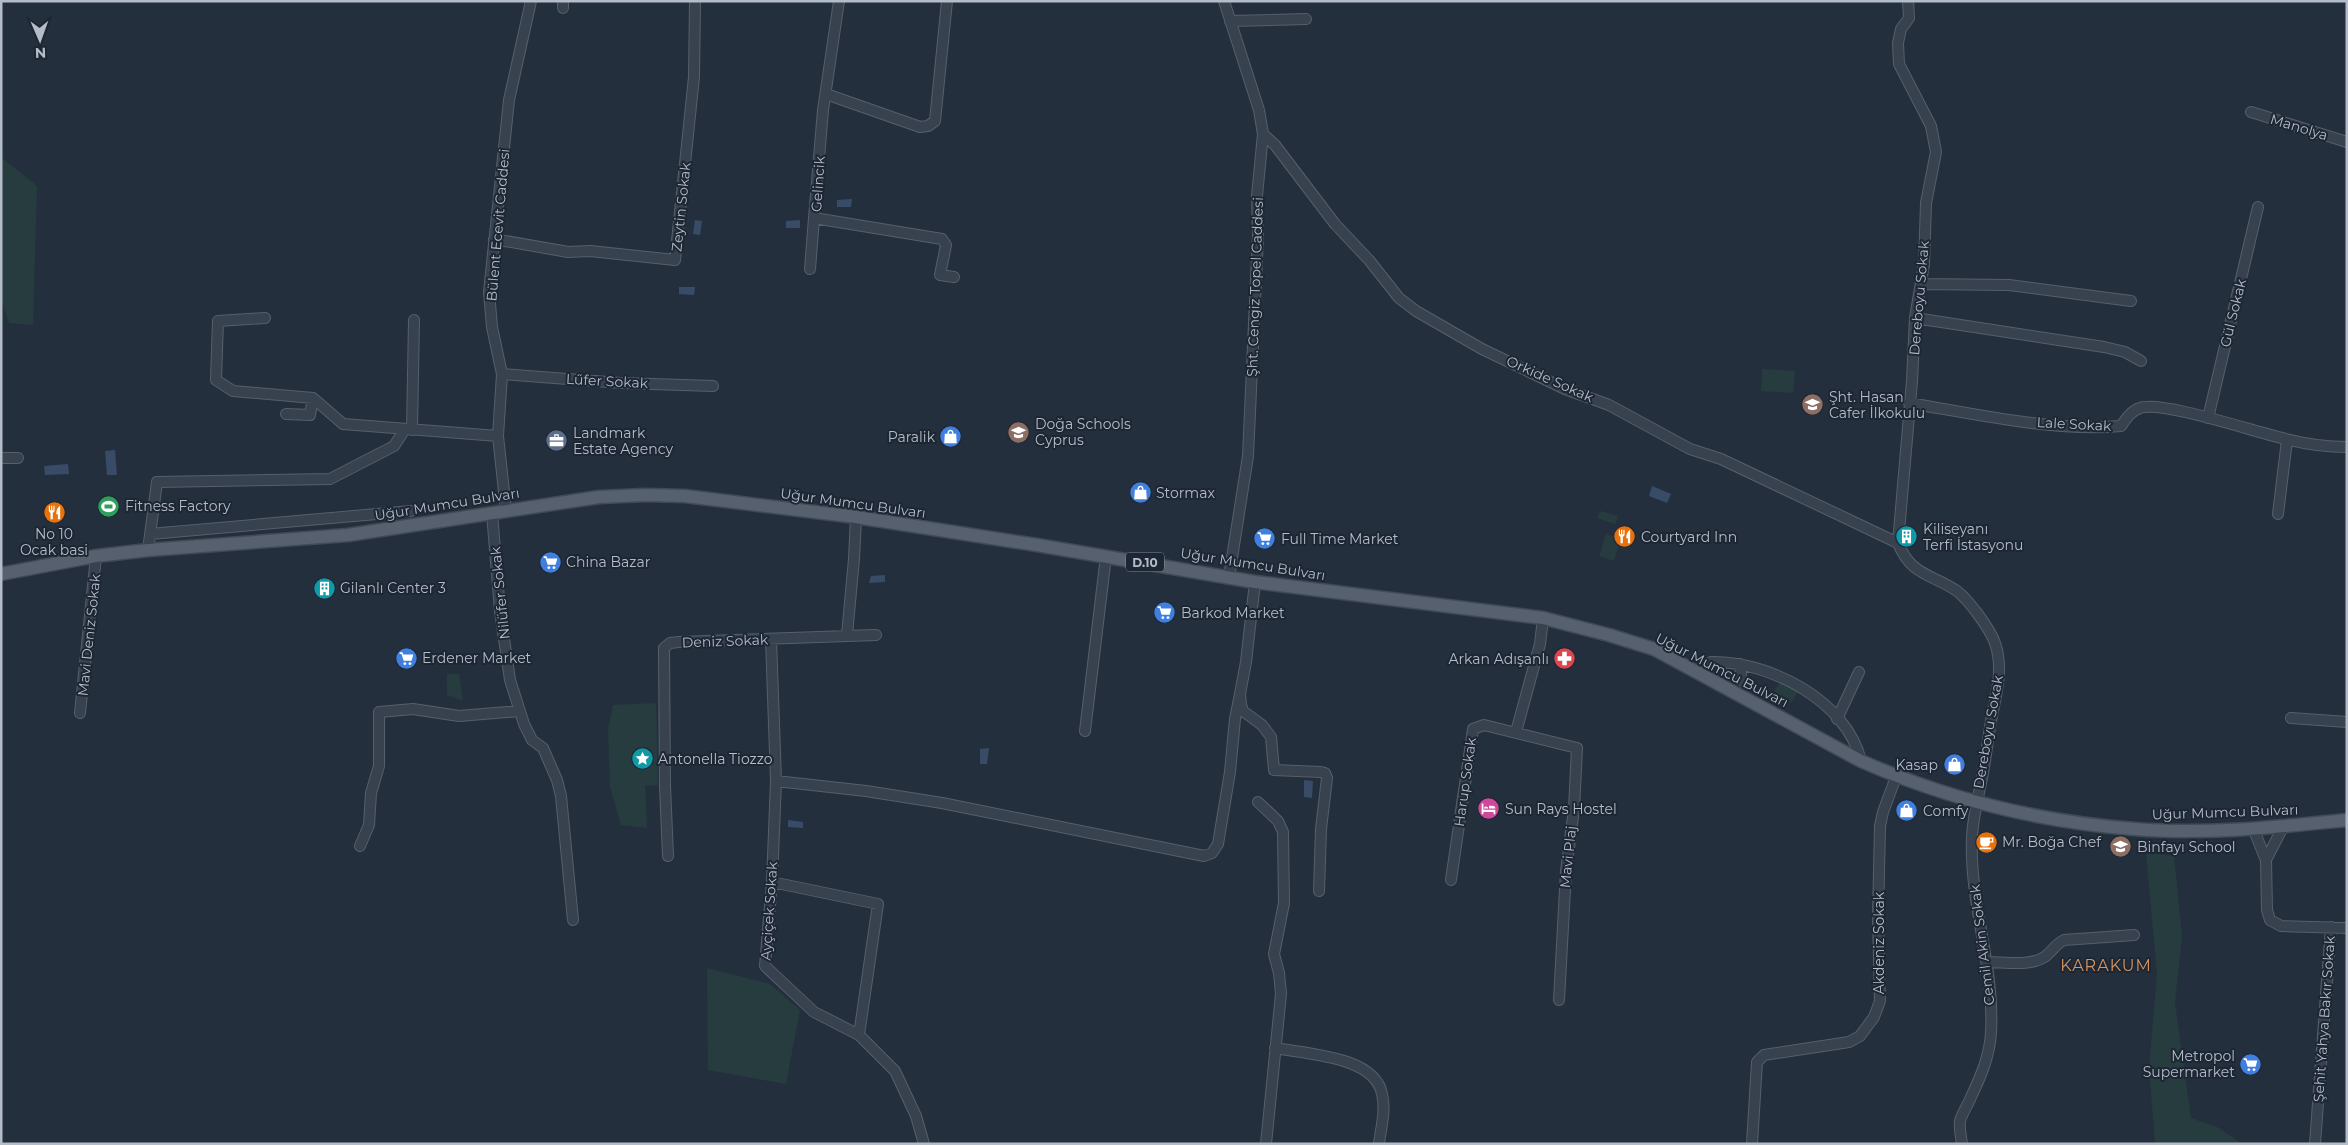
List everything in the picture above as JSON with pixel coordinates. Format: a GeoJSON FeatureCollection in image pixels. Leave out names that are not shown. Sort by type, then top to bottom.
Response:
{"type":"FeatureCollection","features":[{"type":"Feature","properties":{"kind":"main road","name":"Uğur Mumcu Bulvarı"},"geometry":{"type":"LineString","coordinates":[[1,574],[96,556],[348,534],[599,497],[645,494],[686,496],[856,517],[1106,556],[1255,582],[1543,618],[1608,634],[1654,649],[1861,761],[1896,776],[1976,801],[2076,823],[2137,830],[2196,831],[2347,820]]}},
{"type":"Feature","properties":{"kind":"street","name":"Bülent Ecevit Caddesi"},"geometry":{"type":"LineString","coordinates":[[506,510],[498,436],[502,374],[492,327],[489,292],[509,100],[531,1]]}},
{"type":"Feature","properties":{"kind":"street","name":"Zeytin Sokak"},"geometry":{"type":"LineString","coordinates":[[494,239],[568,252],[590,251],[675,260],[694,77],[695,1]]}},
{"type":"Feature","properties":{"kind":"street","name":"Gelincik"},"geometry":{"type":"LineString","coordinates":[[839,1],[826,94],[814,218],[942,239],[946,245],[940,275],[954,277]]}},
{"type":"Feature","properties":{"kind":"street"},"geometry":{"type":"LineString","coordinates":[[826,94],[920,127],[928,126],[935,121],[947,1]]}},
{"type":"Feature","properties":{"kind":"street","name":"Şht. Cengiz Topel Caddesi"},"geometry":{"type":"LineString","coordinates":[[1224,1],[1259,110],[1263,134],[1257,196],[1258,236],[1248,456],[1229,577]]}},
{"type":"Feature","properties":{"kind":"street","name":"Dereboyu Sokak"},"geometry":{"type":"LineString","coordinates":[[1908,1],[1909,18],[1901,29],[1898,43],[1899,64],[1931,126],[1936,152],[1926,203],[1924,264],[1915,318],[1912,381],[1898,543],[1903,555],[1912,567],[1928,578],[1959,592],[1971,606],[1994,641],[1999,658],[1999,679],[1976,801]]}},
{"type":"Feature","properties":{"kind":"street"},"geometry":{"type":"LineString","coordinates":[[1230,21],[1306,19]]}},
{"type":"Feature","properties":{"kind":"street","name":"Manolya"},"geometry":{"type":"LineString","coordinates":[[2251,112],[2347,142]]}},
{"type":"Feature","properties":{"kind":"street","name":"Orkide Sokak"},"geometry":{"type":"LineString","coordinates":[[1263,134],[1275,145],[1335,224],[1369,260],[1400,298],[1416,311],[1482,349],[1565,389],[1609,404],[1690,449],[1721,459],[1898,543]]}},
{"type":"Feature","properties":{"kind":"street","name":"Gül Sokak"},"geometry":{"type":"LineString","coordinates":[[2208,418],[2258,207]]}},
{"type":"Feature","properties":{"kind":"street"},"geometry":{"type":"LineString","coordinates":[[810,269],[814,218]]}},
{"type":"Feature","properties":{"kind":"street"},"geometry":{"type":"LineString","coordinates":[[1921,284],[2009,285],[2131,301]]}},
{"type":"Feature","properties":{"kind":"street"},"geometry":{"type":"LineString","coordinates":[[265,318],[218,321],[216,380],[233,391],[313,398],[343,424],[498,436]]}},
{"type":"Feature","properties":{"kind":"street"},"geometry":{"type":"LineString","coordinates":[[1915,318],[2104,347],[2125,352],[2141,361]]}},
{"type":"Feature","properties":{"kind":"street"},"geometry":{"type":"LineString","coordinates":[[148,550],[157,482],[330,479],[394,446],[409,430],[414,320]]}},
{"type":"Feature","properties":{"kind":"street","name":"Lűfer Sokak"},"geometry":{"type":"LineString","coordinates":[[502,374],[621,383],[713,386]]}},
{"type":"Feature","properties":{"kind":"street"},"geometry":{"type":"LineString","coordinates":[[286,414],[310,415],[313,398]]}},
{"type":"Feature","properties":{"kind":"street","name":"Lale Sokak"},"geometry":{"type":"LineString","coordinates":[[1909,403],[2023,422],[2106,428],[2121,426],[2132,411],[2141,407],[2168,408],[2287,440],[2322,446],[2347,447]]}},
{"type":"Feature","properties":{"kind":"street"},"geometry":{"type":"LineString","coordinates":[[2278,514],[2287,440]]}},
{"type":"Feature","properties":{"kind":"street"},"geometry":{"type":"LineString","coordinates":[[1,458],[18,458]]}},
{"type":"Feature","properties":{"kind":"street"},"geometry":{"type":"LineString","coordinates":[[150,534],[411,511]]}},
{"type":"Feature","properties":{"kind":"street","name":"Nilüfer Sokak"},"geometry":{"type":"LineString","coordinates":[[492,513],[510,680],[520,712],[532,740],[543,748],[557,780],[561,796],[573,920]]}},
{"type":"Feature","properties":{"kind":"street"},"geometry":{"type":"LineString","coordinates":[[847,635],[856,517]]}},
{"type":"Feature","properties":{"kind":"street","name":"Mavi Deniz Sokak"},"geometry":{"type":"LineString","coordinates":[[80,713],[96,556]]}},
{"type":"Feature","properties":{"kind":"street"},"geometry":{"type":"LineString","coordinates":[[1085,730],[1106,556]]}},
{"type":"Feature","properties":{"kind":"street"},"geometry":{"type":"LineString","coordinates":[[776,781],[866,791],[942,803],[1204,856],[1212,853],[1218,844],[1230,772],[1235,719],[1246,662],[1255,582]]}},
{"type":"Feature","properties":{"kind":"street"},"geometry":{"type":"LineString","coordinates":[[1516,732],[1540,644],[1543,618]]}},
{"type":"Feature","properties":{"kind":"street","name":"Deniz Sokak"},"geometry":{"type":"LineString","coordinates":[[668,856],[665,786],[664,648],[670,643],[679,642],[876,635]]}},
{"type":"Feature","properties":{"kind":"street","name":"Ayçiçek Sokak"},"geometry":{"type":"LineString","coordinates":[[771,639],[776,781],[772,882],[765,966],[814,1012],[859,1035],[895,1071],[916,1116],[924,1144]]}},
{"type":"Feature","properties":{"kind":"street"},"geometry":{"type":"LineString","coordinates":[[1711,662],[1740,664],[1784,678],[1812,694],[1837,719],[1857,744],[1861,761]]}},
{"type":"Feature","properties":{"kind":"street"},"geometry":{"type":"LineString","coordinates":[[1740,664],[1743,697]]}},
{"type":"Feature","properties":{"kind":"street"},"geometry":{"type":"LineString","coordinates":[[1837,719],[1859,672]]}},
{"type":"Feature","properties":{"kind":"street"},"geometry":{"type":"LineString","coordinates":[[1240,694],[1243,711],[1262,725],[1271,737],[1274,770],[1321,772],[1325,773],[1328,778],[1321,829],[1319,892]]}},
{"type":"Feature","properties":{"kind":"street"},"geometry":{"type":"LineString","coordinates":[[360,846],[369,825],[370,793],[379,766],[379,712],[413,710],[459,716],[520,712]]}},
{"type":"Feature","properties":{"kind":"street"},"geometry":{"type":"LineString","coordinates":[[2291,718],[2347,722]]}},
{"type":"Feature","properties":{"kind":"street","name":"Harup Sokak"},"geometry":{"type":"LineString","coordinates":[[1451,880],[1471,733],[1477,726],[1484,725],[1516,732]]}},
{"type":"Feature","properties":{"kind":"street","name":"Mavi Plaj"},"geometry":{"type":"LineString","coordinates":[[1516,732],[1577,748],[1574,809],[1566,871],[1559,1000]]}},
{"type":"Feature","properties":{"kind":"street","name":"Akdeniz Sokak"},"geometry":{"type":"LineString","coordinates":[[1752,1144],[1757,1062],[1764,1055],[1849,1042],[1860,1036],[1874,1017],[1880,1001],[1878,917],[1880,826],[1896,776]]}},
{"type":"Feature","properties":{"kind":"street","name":"Cemil Akin Sokak"},"geometry":{"type":"LineString","coordinates":[[1962,1144],[1960,1121],[1980,1077],[1990,1039],[1987,962],[1979,927],[1974,877],[1972,838],[1976,801]]}},
{"type":"Feature","properties":{"kind":"street"},"geometry":{"type":"LineString","coordinates":[[1258,802],[1278,822],[1283,832],[1284,904],[1274,954],[1280,973],[1280,994],[1266,1144]]}},
{"type":"Feature","properties":{"kind":"street"},"geometry":{"type":"LineString","coordinates":[[2266,860],[2284,825]]}},
{"type":"Feature","properties":{"kind":"street"},"geometry":{"type":"LineString","coordinates":[[2253,828],[2266,860]]}},
{"type":"Feature","properties":{"kind":"street","name":"Şehit Yahya Bakır Sokak"},"geometry":{"type":"LineString","coordinates":[[2266,860],[2267,910],[2270,920],[2280,926],[2331,927],[2324,1045],[2315,1144]]}},
{"type":"Feature","properties":{"kind":"street"},"geometry":{"type":"LineString","coordinates":[[772,882],[878,904],[859,1035]]}},
{"type":"Feature","properties":{"kind":"street"},"geometry":{"type":"LineString","coordinates":[[2331,927],[2347,928]]}},
{"type":"Feature","properties":{"kind":"street"},"geometry":{"type":"LineString","coordinates":[[1987,962],[2035,962],[2047,955],[2058,943],[2064,940],[2134,935]]}},
{"type":"Feature","properties":{"kind":"street"},"geometry":{"type":"LineString","coordinates":[[1275,1048],[1348,1062],[1364,1068],[1378,1082],[1382,1092],[1384,1105],[1379,1144]]}},
{"type":"Feature","properties":{"kind":"green space"},"geometry":{"type":"Polygon","coordinates":[[[1,157],[37,186],[33,325],[9,323],[1,300],[1,157]]]}},
{"type":"Feature","properties":{"kind":"green space"},"geometry":{"type":"Polygon","coordinates":[[[1762,369],[1795,371],[1793,393],[1761,391],[1762,369]]]}},
{"type":"Feature","properties":{"kind":"green space"},"geometry":{"type":"Polygon","coordinates":[[[1600,511],[1618,516],[1615,524],[1597,518],[1600,511]]]}},
{"type":"Feature","properties":{"kind":"green space"},"geometry":{"type":"Polygon","coordinates":[[[1606,534],[1621,539],[1614,561],[1599,556],[1606,534]]]}},
{"type":"Feature","properties":{"kind":"green space"},"geometry":{"type":"Polygon","coordinates":[[[447,674],[459,674],[463,701],[447,695],[447,674]]]}},
{"type":"Feature","properties":{"kind":"green space"},"geometry":{"type":"Polygon","coordinates":[[[1781,681],[1798,692],[1791,703],[1774,691],[1781,681]]]}},
{"type":"Feature","properties":{"kind":"green space"},"geometry":{"type":"Polygon","coordinates":[[[656,703],[658,785],[645,786],[647,828],[621,825],[610,787],[608,729],[613,705],[656,703]]]}},
{"type":"Feature","properties":{"kind":"green space"},"geometry":{"type":"Polygon","coordinates":[[[2146,853],[2174,856],[2182,937],[2175,1003],[2191,1118],[2217,1127],[2243,1144],[2155,1144],[2149,1067],[2157,974],[2146,853]]]}},
{"type":"Feature","properties":{"kind":"green space"},"geometry":{"type":"Polygon","coordinates":[[[707,968],[770,984],[800,1010],[786,1084],[708,1070],[707,968]]]}},
{"type":"Feature","properties":{"kind":"water"},"geometry":{"type":"Polygon","coordinates":[[[852,199],[851,207],[837,207],[837,200],[852,199]]]}},
{"type":"Feature","properties":{"kind":"water"},"geometry":{"type":"Polygon","coordinates":[[[695,220],[702,221],[700,235],[693,234],[695,220]]]}},
{"type":"Feature","properties":{"kind":"water"},"geometry":{"type":"Polygon","coordinates":[[[800,220],[800,228],[786,228],[786,221],[800,220]]]}},
{"type":"Feature","properties":{"kind":"water"},"geometry":{"type":"Polygon","coordinates":[[[679,287],[695,287],[694,295],[679,294],[679,287]]]}},
{"type":"Feature","properties":{"kind":"water"},"geometry":{"type":"Polygon","coordinates":[[[115,450],[117,475],[107,475],[105,451],[115,450]]]}},
{"type":"Feature","properties":{"kind":"water"},"geometry":{"type":"Polygon","coordinates":[[[68,464],[69,474],[45,475],[44,466],[68,464]]]}},
{"type":"Feature","properties":{"kind":"water"},"geometry":{"type":"Polygon","coordinates":[[[1652,486],[1671,494],[1667,503],[1649,496],[1652,486]]]}},
{"type":"Feature","properties":{"kind":"water"},"geometry":{"type":"Polygon","coordinates":[[[885,575],[885,582],[869,583],[871,576],[885,575]]]}},
{"type":"Feature","properties":{"kind":"water"},"geometry":{"type":"Polygon","coordinates":[[[989,748],[987,764],[980,764],[980,749],[989,748]]]}},
{"type":"Feature","properties":{"kind":"water"},"geometry":{"type":"Polygon","coordinates":[[[1304,780],[1313,781],[1312,798],[1304,797],[1304,780]]]}},
{"type":"Feature","properties":{"kind":"water"},"geometry":{"type":"Polygon","coordinates":[[[788,820],[803,822],[803,828],[788,827],[788,820]]]}},
{"type":"Feature","properties":{"kind":"place","name":"Şht. Hasan Cafer İlkokulu"},"geometry":{"type":"Point","coordinates":[1813,405]}},
{"type":"Feature","properties":{"kind":"place","name":"Doğa Schools Cyprus"},"geometry":{"type":"Point","coordinates":[1019,432]}},
{"type":"Feature","properties":{"kind":"place","name":"Paralik"},"geometry":{"type":"Point","coordinates":[951,437]}},
{"type":"Feature","properties":{"kind":"place","name":"Landmark Estate Agency"},"geometry":{"type":"Point","coordinates":[557,441]}},
{"type":"Feature","properties":{"kind":"place","name":"Stormax"},"geometry":{"type":"Point","coordinates":[1140,493]}},
{"type":"Feature","properties":{"kind":"place","name":"Fitness Factory"},"geometry":{"type":"Point","coordinates":[109,506]}},
{"type":"Feature","properties":{"kind":"place","name":"No 10 Ocak basi"},"geometry":{"type":"Point","coordinates":[54,512]}},
{"type":"Feature","properties":{"kind":"place","name":"Courtyard Inn"},"geometry":{"type":"Point","coordinates":[1625,537]}},
{"type":"Feature","properties":{"kind":"place","name":"Kiliseyanı Terfi İstasyonu"},"geometry":{"type":"Point","coordinates":[1907,537]}},
{"type":"Feature","properties":{"kind":"place","name":"Full Time Market"},"geometry":{"type":"Point","coordinates":[1265,539]}},
{"type":"Feature","properties":{"kind":"place","name":"China Bazar"},"geometry":{"type":"Point","coordinates":[550,562]}},
{"type":"Feature","properties":{"kind":"place","name":"Gilanlı Center 3"},"geometry":{"type":"Point","coordinates":[324,588]}},
{"type":"Feature","properties":{"kind":"place","name":"Barkod Market"},"geometry":{"type":"Point","coordinates":[1165,613]}},
{"type":"Feature","properties":{"kind":"place","name":"Erdener Market"},"geometry":{"type":"Point","coordinates":[406,658]}},
{"type":"Feature","properties":{"kind":"place","name":"Arkan Adışanlı"},"geometry":{"type":"Point","coordinates":[1565,659]}},
{"type":"Feature","properties":{"kind":"place","name":"Antonella Tiozzo"},"geometry":{"type":"Point","coordinates":[642,759]}},
{"type":"Feature","properties":{"kind":"place","name":"Kasap"},"geometry":{"type":"Point","coordinates":[1954,765]}},
{"type":"Feature","properties":{"kind":"place","name":"Sun Rays Hostel"},"geometry":{"type":"Point","coordinates":[1489,809]}},
{"type":"Feature","properties":{"kind":"place","name":"Comfy"},"geometry":{"type":"Point","coordinates":[1907,811]}},
{"type":"Feature","properties":{"kind":"place","name":"Mr. Boğa Chef"},"geometry":{"type":"Point","coordinates":[1986,842]}},
{"type":"Feature","properties":{"kind":"place","name":"Binfayı School"},"geometry":{"type":"Point","coordinates":[2121,847]}},
{"type":"Feature","properties":{"kind":"place","name":"Metropol Supermarket"},"geometry":{"type":"Point","coordinates":[2251,1064]}},
{"type":"Feature","properties":{"kind":"district","name":"KARAKUM"},"geometry":{"type":"Point","coordinates":[2106,965]}}]}
